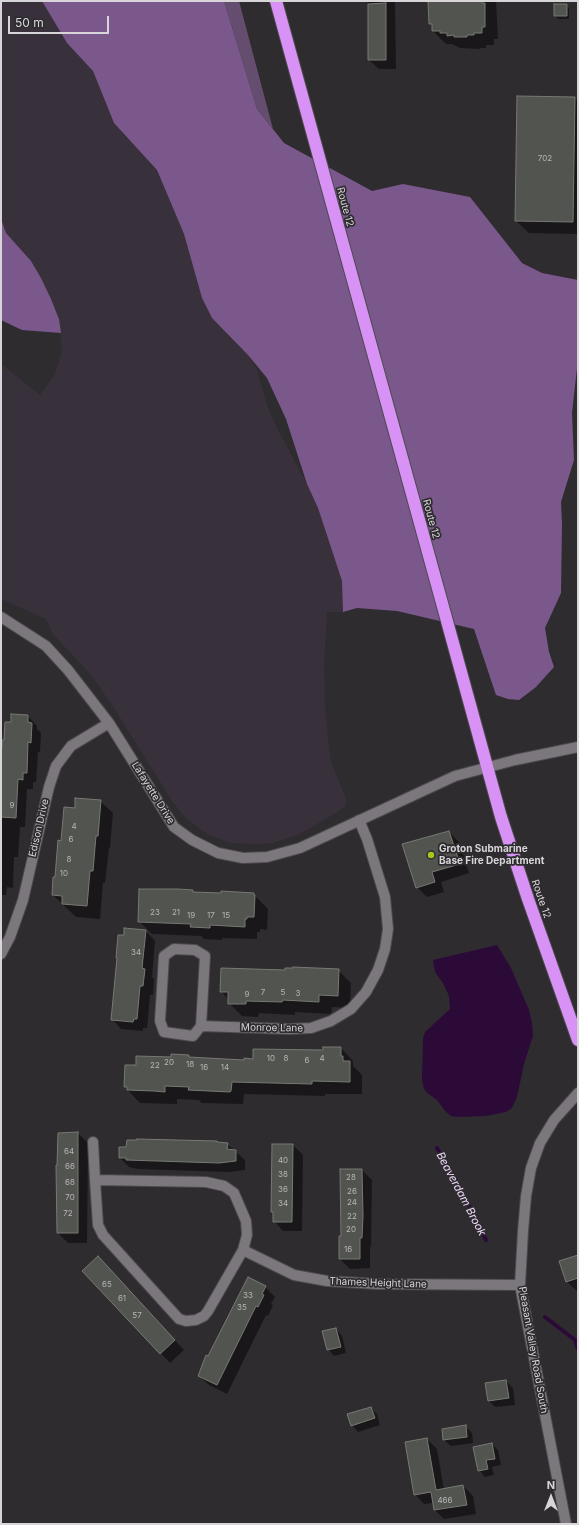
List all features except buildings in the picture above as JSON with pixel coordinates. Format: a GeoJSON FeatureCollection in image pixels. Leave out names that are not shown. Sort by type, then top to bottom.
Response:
{"type":"FeatureCollection","features":[{"type":"Feature","properties":{"kind":"highway","name":"Route 12"},"geometry":{"type":"LineString","coordinates":[[276,1],[501,817],[519,873],[578,1040]]}},
{"type":"Feature","properties":{"kind":"street","name":"Lafayette Drive"},"geometry":{"type":"LineString","coordinates":[[1,617],[46,646],[68,670],[109,724],[174,827],[192,840],[218,853],[243,858],[267,857],[300,848],[455,776],[578,746]]}},
{"type":"Feature","properties":{"kind":"street","name":"Edison Drive"},"geometry":{"type":"LineString","coordinates":[[1,954],[10,937],[23,900],[49,787],[56,766],[71,746],[109,724]]}},
{"type":"Feature","properties":{"kind":"street","name":"Monroe Lane"},"geometry":{"type":"LineString","coordinates":[[201,1026],[289,1029],[311,1028],[332,1021],[351,1009],[366,992],[378,970],[385,949],[388,929],[385,896],[368,839],[359,820]]}},
{"type":"Feature","properties":{"kind":"street"},"geometry":{"type":"LineString","coordinates":[[174,949],[195,950],[205,956],[201,1026],[193,1036],[164,1032],[160,1021],[164,956],[174,949]]}},
{"type":"Feature","properties":{"kind":"street","name":"Pleasant Valley Road South"},"geometry":{"type":"LineString","coordinates":[[566,1524],[520,1285],[523,1224],[531,1168],[540,1144],[554,1120],[578,1093]]}},
{"type":"Feature","properties":{"kind":"street"},"geometry":{"type":"LineString","coordinates":[[93,1142],[95,1180],[98,1226],[103,1234],[179,1319],[186,1321],[196,1320],[204,1316],[243,1250],[248,1235],[246,1221],[234,1193],[224,1186],[206,1182],[95,1180]]}},
{"type":"Feature","properties":{"kind":"street","name":"Thames Height Lane"},"geometry":{"type":"LineString","coordinates":[[243,1250],[294,1275],[327,1281],[378,1284],[520,1285]]}},
{"type":"Feature","properties":{"kind":"shaded area"},"geometry":{"type":"Polygon","coordinates":[[[1,1],[42,1],[67,43],[93,71],[114,123],[157,170],[184,234],[202,298],[212,318],[248,355],[256,367],[268,408],[318,508],[342,581],[343,612],[327,612],[324,666],[325,707],[331,762],[346,799],[346,806],[297,835],[272,843],[231,843],[207,834],[185,817],[172,801],[114,708],[92,676],[53,634],[46,619],[1,599],[1,364],[40,395],[55,374],[62,352],[59,319],[51,299],[31,261],[6,233],[1,219],[1,1]]]}},
{"type":"Feature","properties":{"kind":"shaded area"},"geometry":{"type":"Polygon","coordinates":[[[42,1],[224,1],[257,109],[284,143],[372,191],[403,184],[470,197],[522,263],[542,273],[578,280],[578,359],[572,413],[574,460],[561,502],[561,593],[545,628],[549,652],[554,667],[536,687],[519,700],[508,699],[496,695],[474,629],[397,611],[357,608],[343,612],[342,581],[318,508],[307,484],[286,419],[267,378],[248,355],[212,318],[202,298],[184,234],[157,170],[114,123],[93,71],[67,43],[42,1]]]}},
{"type":"Feature","properties":{"kind":"shaded area"},"geometry":{"type":"Polygon","coordinates":[[[224,1],[239,1],[273,129],[257,109],[224,1]]]}},
{"type":"Feature","properties":{"kind":"shaded area"},"geometry":{"type":"Polygon","coordinates":[[[1,219],[6,233],[31,261],[41,278],[59,319],[61,333],[22,330],[1,320],[1,219]]]}},
{"type":"Feature","properties":{"kind":"shaded area"},"geometry":{"type":"Polygon","coordinates":[[[497,945],[511,968],[529,1010],[532,1023],[533,1036],[524,1064],[517,1097],[512,1108],[506,1112],[486,1116],[451,1116],[437,1100],[426,1092],[422,1079],[423,1038],[425,1032],[450,1009],[449,996],[443,983],[435,972],[433,960],[497,945]]]}},
{"type":"Feature","properties":{"kind":"waterway","name":"Beaverdam Brook"},"geometry":{"type":"LineString","coordinates":[[437,1148],[486,1240]]}},
{"type":"Feature","properties":{"kind":"waterway","name":"Beaverdam Brook"},"geometry":{"type":"LineString","coordinates":[[545,1317],[575,1340],[578,1349]]}},
{"type":"Feature","properties":{"kind":"place","name":"Groton Submarine Base Fire Department"},"geometry":{"type":"Point","coordinates":[431,855]}}]}
